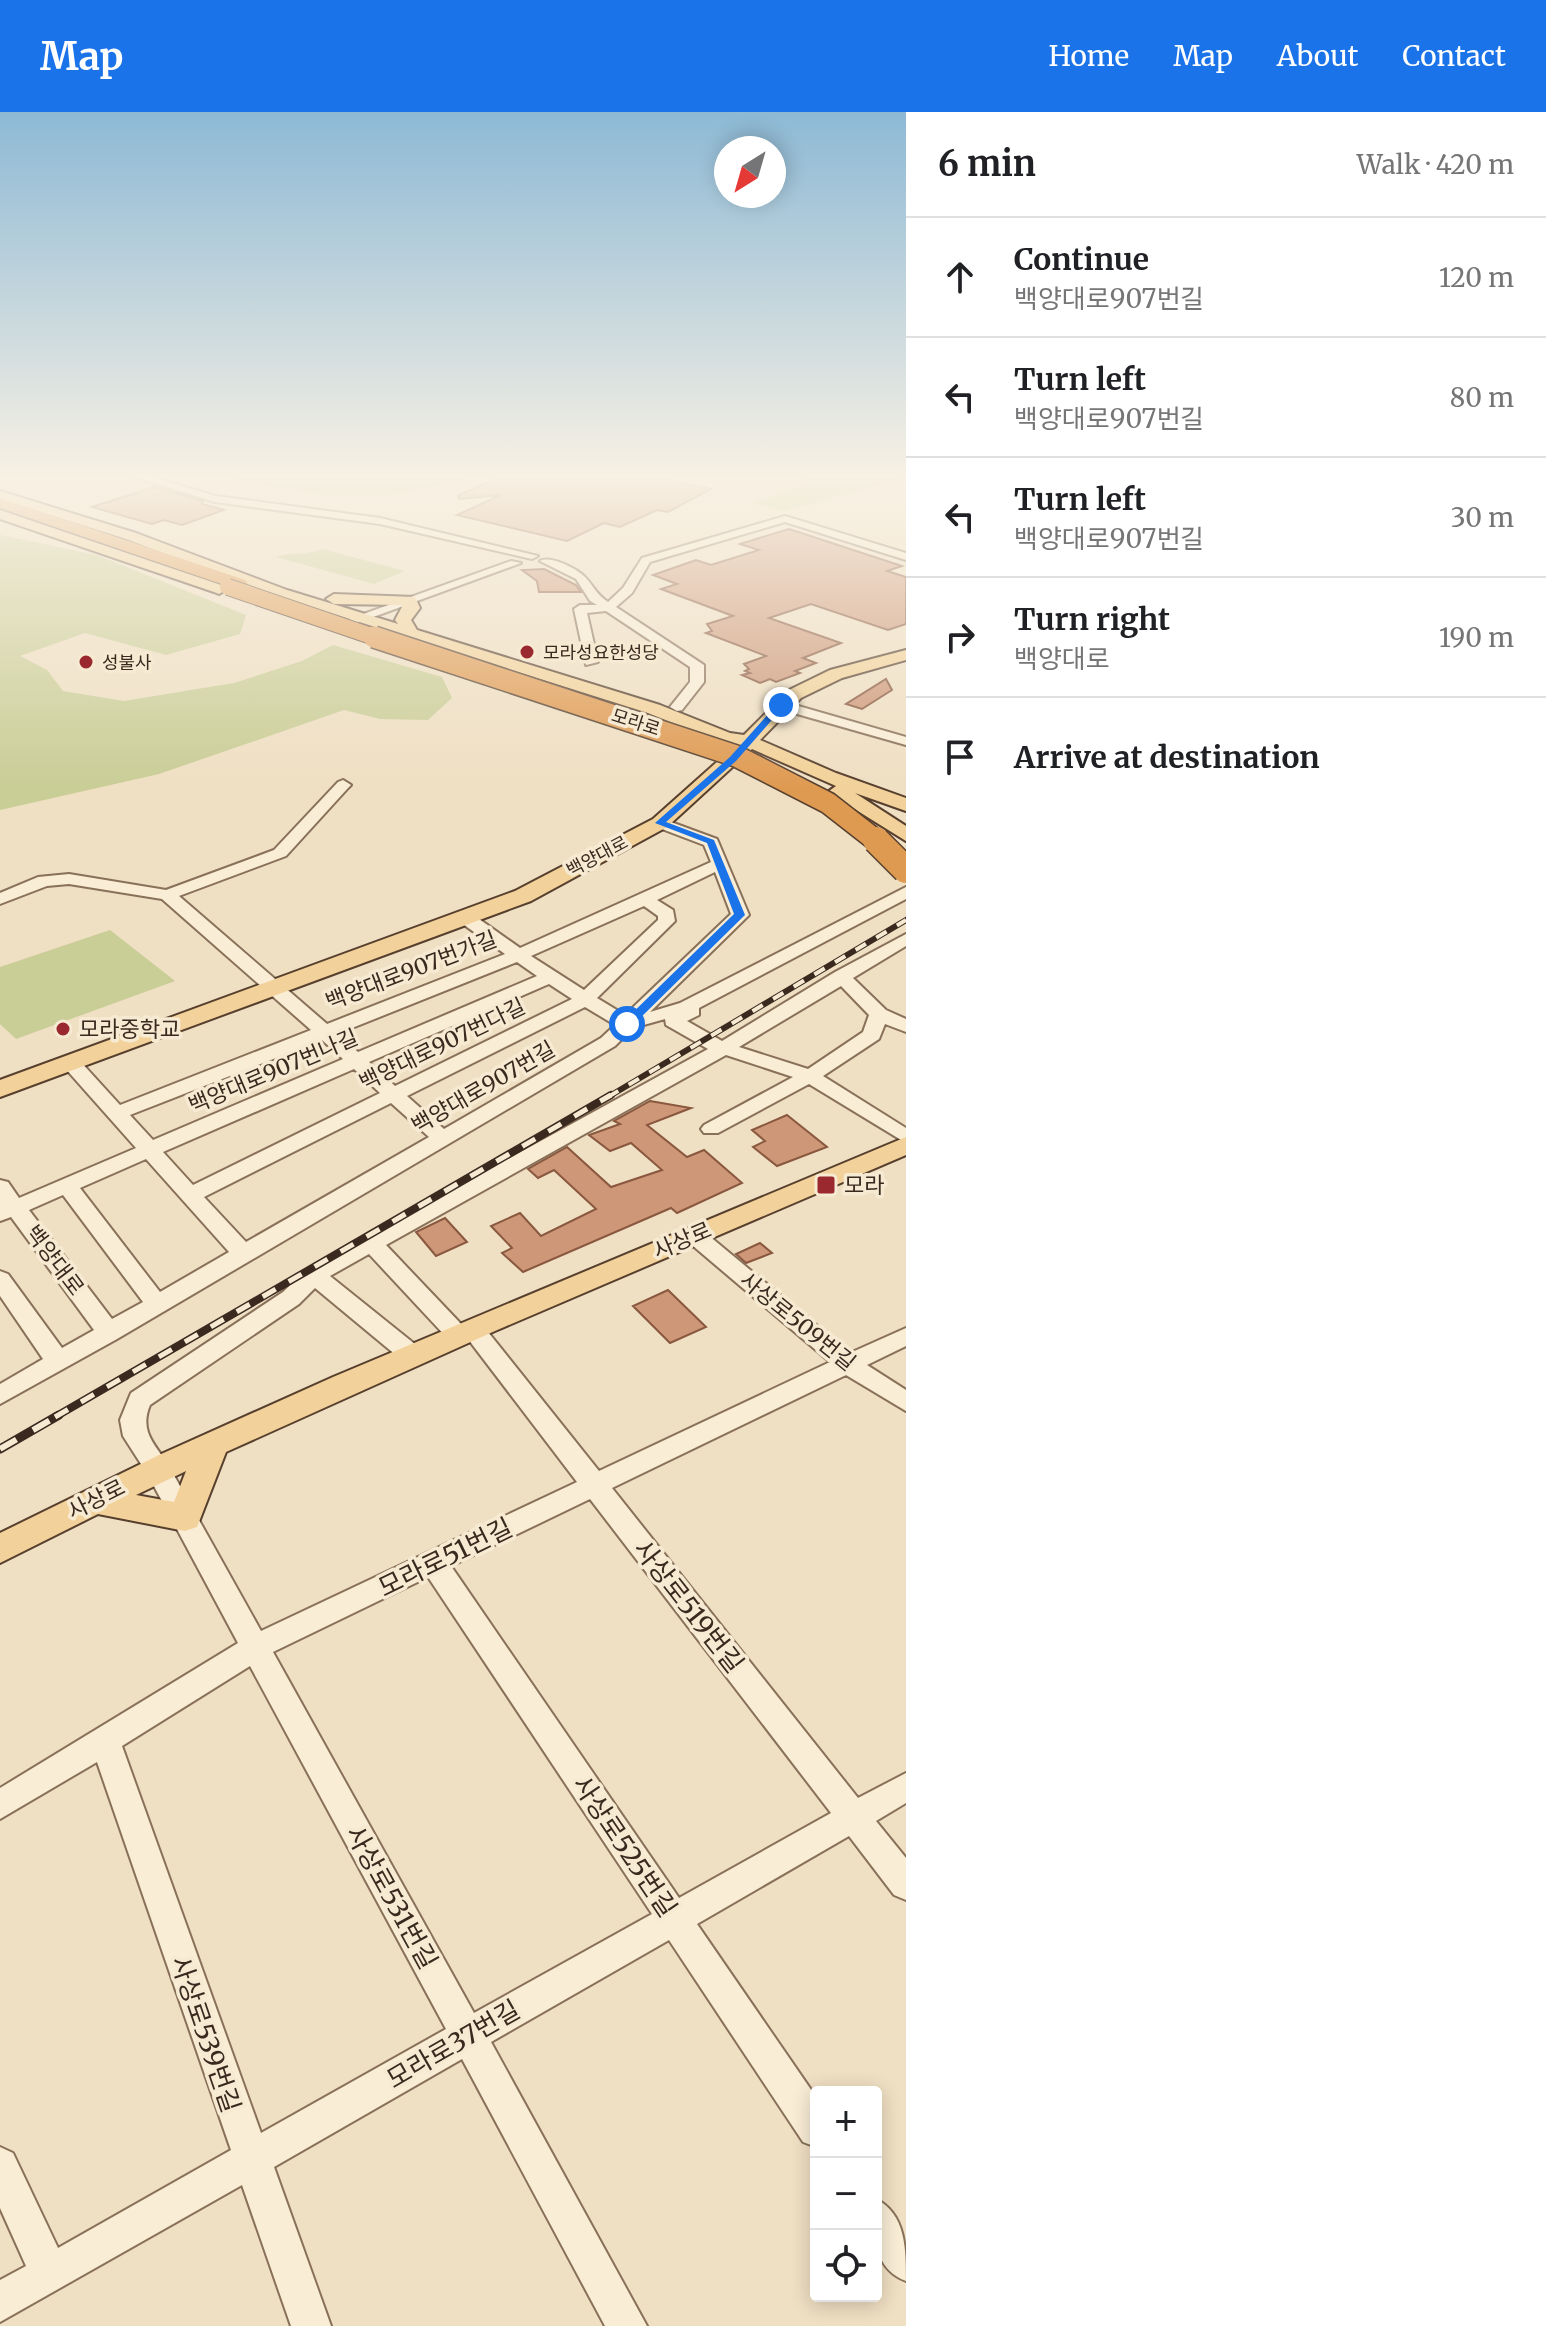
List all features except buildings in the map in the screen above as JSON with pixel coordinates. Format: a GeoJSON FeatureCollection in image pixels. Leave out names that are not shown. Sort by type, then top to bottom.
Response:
{"type":"FeatureCollection","features":[{"type":"Feature","properties":{"kind":"highway","name":"모라로"},"geometry":{"type":"LineString","coordinates":[[218,580],[732,745],[838,796],[900,849]]}},
{"type":"Feature","properties":{"kind":"highway","name":"모라로"},"geometry":{"type":"LineString","coordinates":[[218,580],[721,749],[819,798],[860,826],[906,871]]}},
{"type":"Feature","properties":{"kind":"main road","name":"모라로"},"geometry":{"type":"LineString","coordinates":[[194,580],[330,628],[692,745],[743,743],[824,782],[906,835]]}},
{"type":"Feature","properties":{"kind":"main road"},"geometry":{"type":"LineString","coordinates":[[248,580],[282,593],[352,600],[410,600],[412,608],[403,620],[412,634]]}},
{"type":"Feature","properties":{"kind":"main road","name":"모라로"},"geometry":{"type":"LineString","coordinates":[[282,593],[654,709],[906,805]]}},
{"type":"Feature","properties":{"kind":"main road","name":"백양대로"},"geometry":{"type":"LineString","coordinates":[[0,1089],[523,896],[660,823],[711,778],[781,705],[809,686],[836,674],[906,655]]}},
{"type":"Feature","properties":{"kind":"main road"},"geometry":{"type":"LineString","coordinates":[[592,713],[586,705],[588,700],[609,696]]}},
{"type":"Feature","properties":{"kind":"main road"},"geometry":{"type":"LineString","coordinates":[[654,709],[677,707],[679,714],[700,728],[743,743]]}},
{"type":"Feature","properties":{"kind":"main road","name":"모라로"},"geometry":{"type":"LineString","coordinates":[[743,743],[827,806],[871,835],[900,849]]}},
{"type":"Feature","properties":{"kind":"main road"},"geometry":{"type":"LineString","coordinates":[[692,745],[701,755],[711,778]]}},
{"type":"Feature","properties":{"kind":"main road"},"geometry":{"type":"LineString","coordinates":[[900,849],[891,865],[906,871]]}},
{"type":"Feature","properties":{"kind":"main road","name":"사상로"},"geometry":{"type":"LineString","coordinates":[[0,1549],[157,1468],[465,1332],[906,1145]]}},
{"type":"Feature","properties":{"kind":"main road"},"geometry":{"type":"LineString","coordinates":[[95,1500],[185,1518],[213,1444]]}},
{"type":"Feature","properties":{"kind":"street"},"geometry":{"type":"LineString","coordinates":[[330,628],[467,580]]}},
{"type":"Feature","properties":{"kind":"street"},"geometry":{"type":"LineString","coordinates":[[582,580],[594,598],[697,665],[697,682],[677,707]]}},
{"type":"Feature","properties":{"kind":"street"},"geometry":{"type":"LineString","coordinates":[[591,662],[580,609],[611,607],[621,599],[633,580]]}},
{"type":"Feature","properties":{"kind":"street"},"geometry":{"type":"LineString","coordinates":[[781,705],[906,741]]}},
{"type":"Feature","properties":{"kind":"street"},"geometry":{"type":"LineString","coordinates":[[0,899],[44,881],[69,879],[167,895],[280,853],[343,785]]}},
{"type":"Feature","properties":{"kind":"street","name":"백양대로907번길"},"geometry":{"type":"LineString","coordinates":[[0,1395],[608,1042],[740,915],[711,842],[660,823]]}},
{"type":"Feature","properties":{"kind":"street","name":"백양대로907번가길"},"geometry":{"type":"LineString","coordinates":[[117,1113],[518,955],[646,900],[719,864]]}},
{"type":"Feature","properties":{"kind":"street"},"geometry":{"type":"LineString","coordinates":[[466,918],[584,1000],[627,1024],[693,1004],[906,892]]}},
{"type":"Feature","properties":{"kind":"street"},"geometry":{"type":"LineString","coordinates":[[167,895],[442,1138]]}},
{"type":"Feature","properties":{"kind":"street","name":"백양대로907번다길"},"geometry":{"type":"LineString","coordinates":[[190,1195],[584,1000],[666,921],[667,914],[646,900]]}},
{"type":"Feature","properties":{"kind":"street","name":"사상로531번길"},"geometry":{"type":"LineString","coordinates":[[627,2326],[185,1518],[133,1431],[131,1416],[140,1399],[291,1298],[314,1275],[724,1048],[906,939]]}},
{"type":"Feature","properties":{"kind":"street"},"geometry":{"type":"LineString","coordinates":[[841,976],[879,1014],[906,1026]]}},
{"type":"Feature","properties":{"kind":"street","name":"백양대로907번나길"},"geometry":{"type":"LineString","coordinates":[[8,1211],[550,977]]}},
{"type":"Feature","properties":{"kind":"street"},"geometry":{"type":"LineString","coordinates":[[693,1004],[692,1012],[673,1021],[724,1048],[810,1076],[906,1137]]}},
{"type":"Feature","properties":{"kind":"street"},"geometry":{"type":"LineString","coordinates":[[711,1129],[810,1076],[872,1035],[879,1014]]}},
{"type":"Feature","properties":{"kind":"street"},"geometry":{"type":"LineString","coordinates":[[72,1064],[243,1253]]}},
{"type":"Feature","properties":{"kind":"street"},"geometry":{"type":"LineString","coordinates":[[67,1186],[157,1304]]}},
{"type":"Feature","properties":{"kind":"street","name":"백양대로"},"geometry":{"type":"LineString","coordinates":[[0,1187],[8,1211],[109,1333]]}},
{"type":"Feature","properties":{"kind":"street","name":"사상로509번길"},"geometry":{"type":"LineString","coordinates":[[694,1235],[848,1364],[906,1402]]}},
{"type":"Feature","properties":{"kind":"street"},"geometry":{"type":"LineString","coordinates":[[372,1243],[465,1332]]}},
{"type":"Feature","properties":{"kind":"street"},"geometry":{"type":"LineString","coordinates":[[314,1275],[412,1355]]}},
{"type":"Feature","properties":{"kind":"street"},"geometry":{"type":"LineString","coordinates":[[0,1279],[58,1361]]}},
{"type":"Feature","properties":{"kind":"street","name":"사상로519번길"},"geometry":{"type":"LineString","coordinates":[[465,1332],[594,1485],[906,1884]]}},
{"type":"Feature","properties":{"kind":"street","name":"모라로51번길"},"geometry":{"type":"LineString","coordinates":[[0,1805],[256,1647],[906,1336]]}},
{"type":"Feature","properties":{"kind":"street","name":"사상로525번길"},"geometry":{"type":"LineString","coordinates":[[433,1562],[810,2120]]}},
{"type":"Feature","properties":{"kind":"street","name":"사상로539번길"},"geometry":{"type":"LineString","coordinates":[[105,1741],[250,2160],[311,2326]]}},
{"type":"Feature","properties":{"kind":"street","name":"모라로37번길"},"geometry":{"type":"LineString","coordinates":[[0,2302],[906,1787]]}},
{"type":"Feature","properties":{"kind":"street"},"geometry":{"type":"LineString","coordinates":[[0,2166],[50,2274]]}},
{"type":"Feature","properties":{"kind":"street"},"geometry":{"type":"LineString","coordinates":[[882,2227],[906,2262]]}},
{"type":"Feature","properties":{"kind":"green space"},"geometry":{"type":"Polygon","coordinates":[[[0,580],[160,580],[246,615],[240,634],[166,655],[85,633],[20,656],[47,670],[63,691],[124,701],[234,683],[302,661],[333,645],[442,677],[452,698],[428,720],[380,719],[344,710],[159,774],[0,810],[0,580]]]}},
{"type":"Feature","properties":{"kind":"green space"},"geometry":{"type":"Polygon","coordinates":[[[361,580],[383,580],[374,584],[361,580]]]}},
{"type":"Feature","properties":{"kind":"green space"},"geometry":{"type":"Polygon","coordinates":[[[110,930],[175,981],[16,1039],[0,1024],[0,967],[110,930]]]}},
{"type":"Feature","properties":{"kind":"railway"},"geometry":{"type":"LineString","coordinates":[[608,1097],[906,920]]}},
{"type":"Feature","properties":{"kind":"railway"},"geometry":{"type":"LineString","coordinates":[[55,1417],[611,1095]]}},
{"type":"Feature","properties":{"kind":"railway"},"geometry":{"type":"LineString","coordinates":[[0,1449],[59,1415]]}},
{"type":"Feature","properties":{"kind":"place","name":"모라성요한성당"},"geometry":{"type":"Point","coordinates":[527,652]}},
{"type":"Feature","properties":{"kind":"place","name":"성불사"},"geometry":{"type":"Point","coordinates":[86,662]}},
{"type":"Feature","properties":{"kind":"place","name":"모라중학교"},"geometry":{"type":"Point","coordinates":[63,1029]}},
{"type":"Feature","properties":{"kind":"place","name":"모라"},"geometry":{"type":"Point","coordinates":[826,1185]}},
{"type":"Feature","properties":{"kind":"route"},"geometry":{"type":"LineString","coordinates":[[627,1024],[740,915],[711,842],[660,823],[733,759],[781,705]]}}]}
